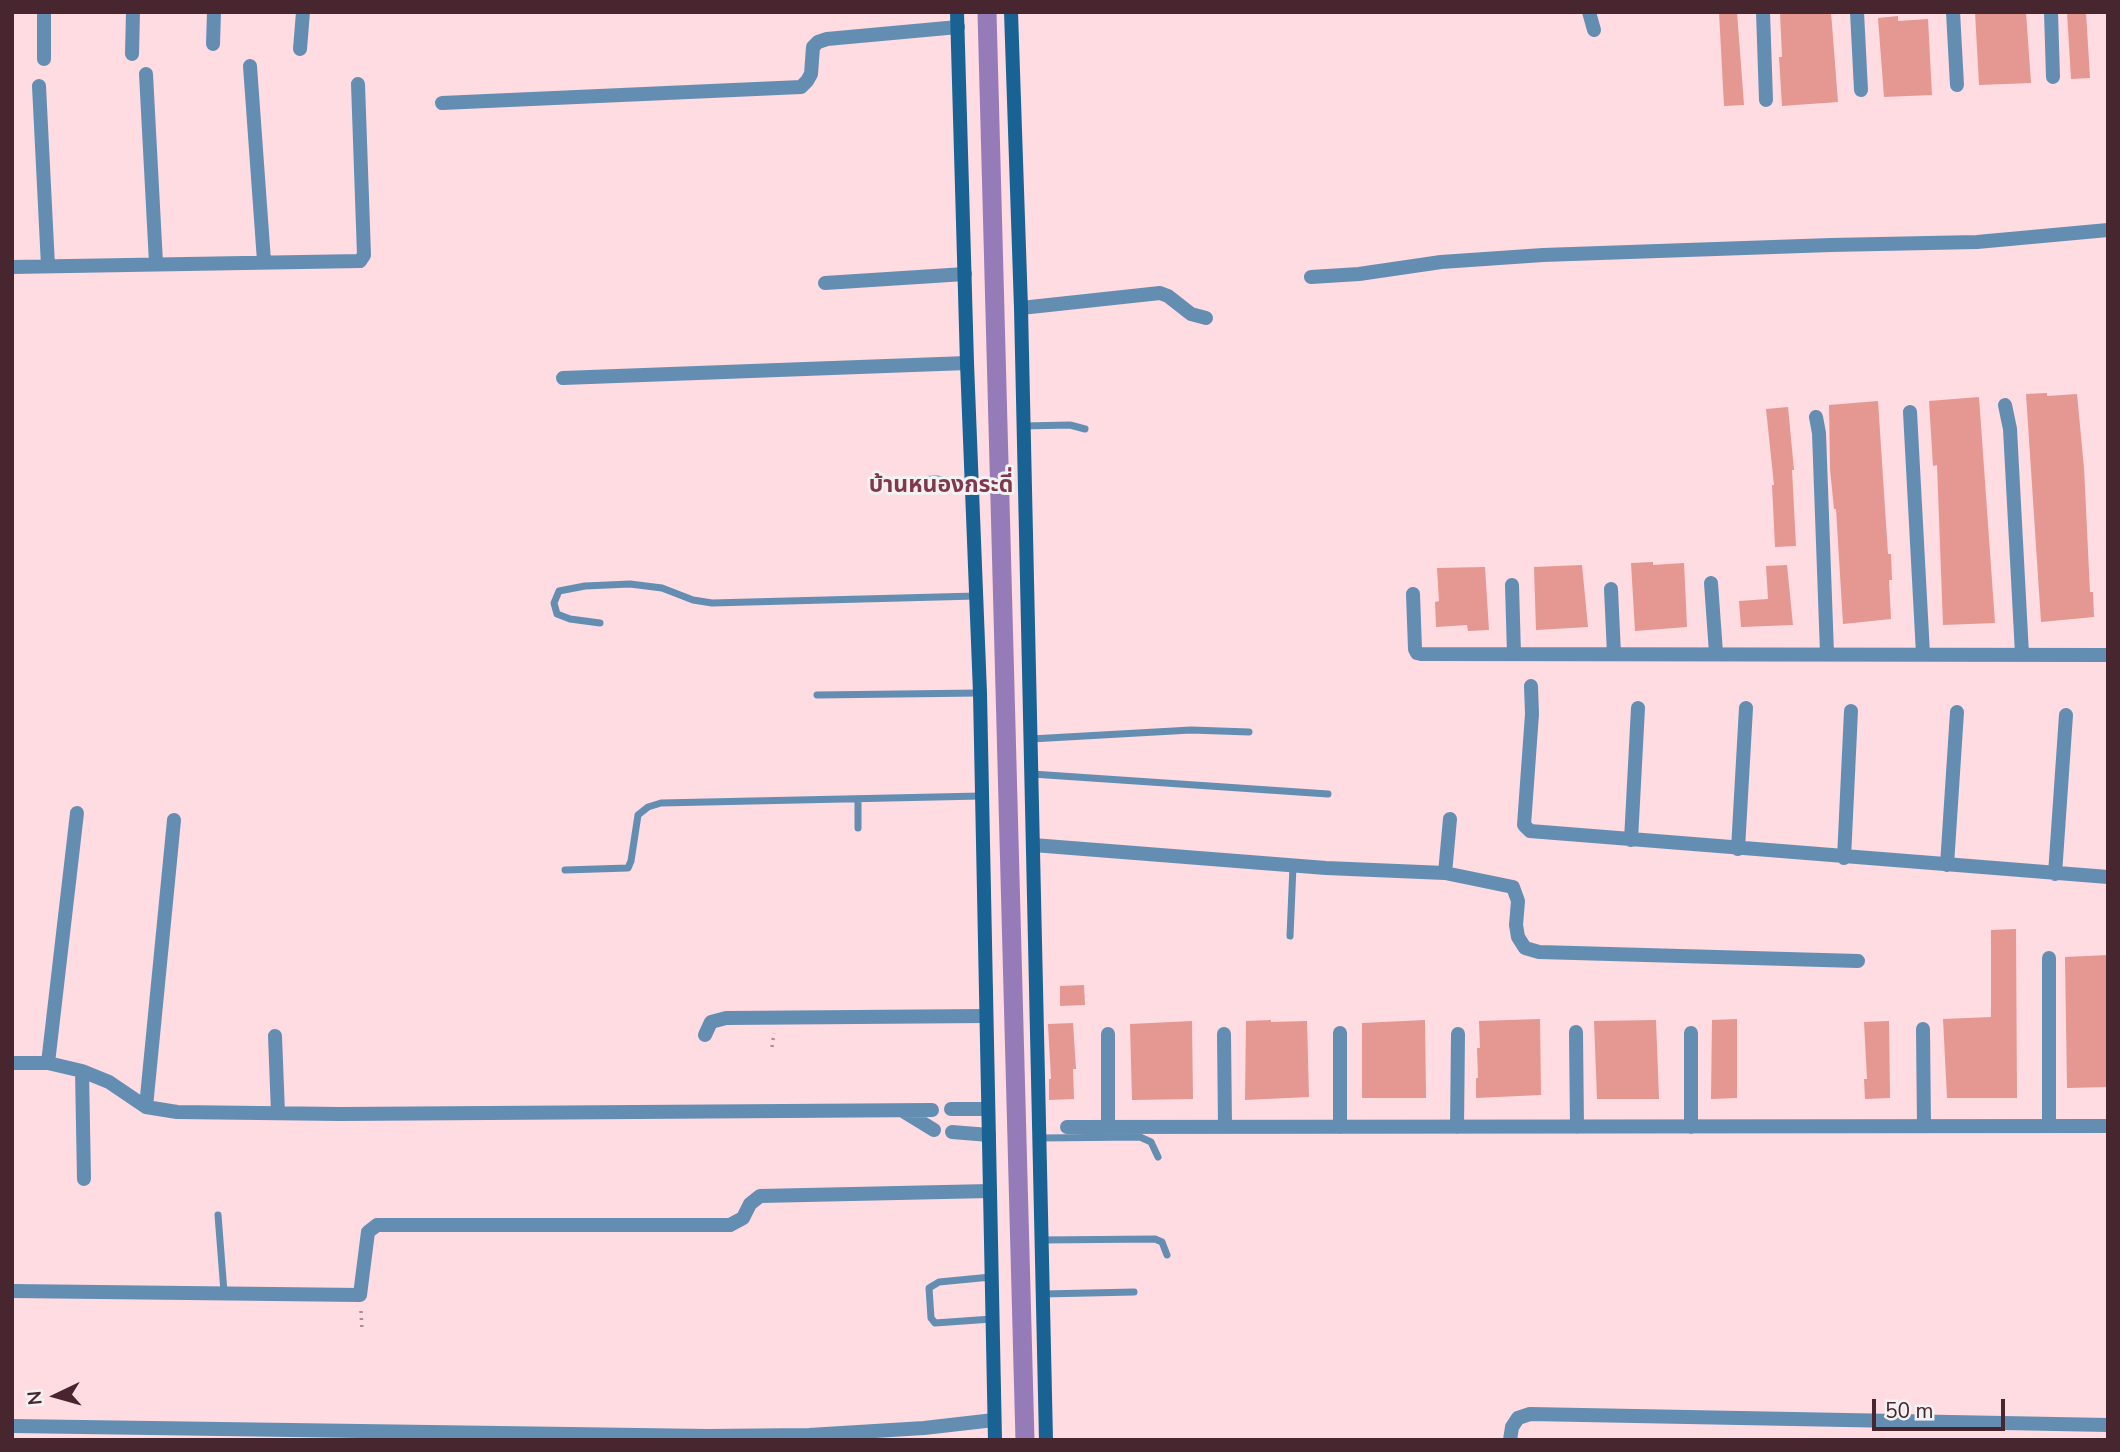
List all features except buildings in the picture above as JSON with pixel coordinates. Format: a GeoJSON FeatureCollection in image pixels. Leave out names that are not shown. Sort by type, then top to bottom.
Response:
{"type":"FeatureCollection","features":[{"type":"Feature","properties":{"kind":"street"},"geometry":{"type":"LineString","coordinates":[[44,12],[44,59]]}},
{"type":"Feature","properties":{"kind":"street"},"geometry":{"type":"LineString","coordinates":[[132,54],[133,12]]}},
{"type":"Feature","properties":{"kind":"street"},"geometry":{"type":"LineString","coordinates":[[213,44],[214,12]]}},
{"type":"Feature","properties":{"kind":"street"},"geometry":{"type":"LineString","coordinates":[[300,49],[303,12]]}},
{"type":"Feature","properties":{"kind":"street"},"geometry":{"type":"LineString","coordinates":[[1011,12],[1021,308],[1046,1440]]}},
{"type":"Feature","properties":{"kind":"street"},"geometry":{"type":"LineString","coordinates":[[1589,12],[1594,30]]}},
{"type":"Feature","properties":{"kind":"street"},"geometry":{"type":"LineString","coordinates":[[1762,12],[1766,100]]}},
{"type":"Feature","properties":{"kind":"street"},"geometry":{"type":"LineString","coordinates":[[1857,12],[1861,90]]}},
{"type":"Feature","properties":{"kind":"street"},"geometry":{"type":"LineString","coordinates":[[1953,12],[1957,85]]}},
{"type":"Feature","properties":{"kind":"street"},"geometry":{"type":"LineString","coordinates":[[2051,12],[2053,77]]}},
{"type":"Feature","properties":{"kind":"street"},"geometry":{"type":"LineString","coordinates":[[442,103],[801,87],[811,74],[813,47],[818,42],[958,20],[967,363],[980,693],[995,1440]]}},
{"type":"Feature","properties":{"kind":"street"},"geometry":{"type":"LineString","coordinates":[[250,66],[264,261]]}},
{"type":"Feature","properties":{"kind":"street"},"geometry":{"type":"LineString","coordinates":[[145,74],[156,263]]}},
{"type":"Feature","properties":{"kind":"street"},"geometry":{"type":"LineString","coordinates":[[12,267],[360,261],[363,258],[358,84]]}},
{"type":"Feature","properties":{"kind":"street"},"geometry":{"type":"LineString","coordinates":[[39,86],[48,266]]}},
{"type":"Feature","properties":{"kind":"street"},"geometry":{"type":"LineString","coordinates":[[1311,277],[1359,274],[1441,262],[1543,255],[1831,244],[1977,242],[2108,230]]}},
{"type":"Feature","properties":{"kind":"street"},"geometry":{"type":"LineString","coordinates":[[825,283],[965,274]]}},
{"type":"Feature","properties":{"kind":"street"},"geometry":{"type":"LineString","coordinates":[[1021,308],[1160,293],[1191,314],[1206,318]]}},
{"type":"Feature","properties":{"kind":"street"},"geometry":{"type":"LineString","coordinates":[[563,378],[967,363]]}},
{"type":"Feature","properties":{"kind":"street"},"geometry":{"type":"LineString","coordinates":[[2006,405],[2010,429],[2022,654]]}},
{"type":"Feature","properties":{"kind":"street"},"geometry":{"type":"LineString","coordinates":[[1910,412],[1923,654]]}},
{"type":"Feature","properties":{"kind":"street"},"geometry":{"type":"LineString","coordinates":[[1816,417],[1819,433],[1827,653]]}},
{"type":"Feature","properties":{"kind":"street"},"geometry":{"type":"LineString","coordinates":[[1711,583],[1716,653]]}},
{"type":"Feature","properties":{"kind":"street"},"geometry":{"type":"LineString","coordinates":[[1512,585],[1514,654]]}},
{"type":"Feature","properties":{"kind":"street"},"geometry":{"type":"LineString","coordinates":[[1611,589],[1614,654]]}},
{"type":"Feature","properties":{"kind":"street"},"geometry":{"type":"LineString","coordinates":[[1413,594],[1417,653],[2108,655]]}},
{"type":"Feature","properties":{"kind":"street"},"geometry":{"type":"LineString","coordinates":[[1531,686],[1532,714],[1524,825],[1526,829],[1844,858],[2108,877]]}},
{"type":"Feature","properties":{"kind":"street"},"geometry":{"type":"LineString","coordinates":[[1631,840],[1638,708]]}},
{"type":"Feature","properties":{"kind":"street"},"geometry":{"type":"LineString","coordinates":[[1738,849],[1746,708]]}},
{"type":"Feature","properties":{"kind":"street"},"geometry":{"type":"LineString","coordinates":[[1844,858],[1851,712]]}},
{"type":"Feature","properties":{"kind":"street"},"geometry":{"type":"LineString","coordinates":[[1947,866],[1957,712]]}},
{"type":"Feature","properties":{"kind":"street"},"geometry":{"type":"LineString","coordinates":[[2055,873],[2066,715]]}},
{"type":"Feature","properties":{"kind":"street"},"geometry":{"type":"LineString","coordinates":[[48,1063],[76,813]]}},
{"type":"Feature","properties":{"kind":"street"},"geometry":{"type":"LineString","coordinates":[[1445,873],[1450,819]]}},
{"type":"Feature","properties":{"kind":"street"},"geometry":{"type":"LineString","coordinates":[[146,1107],[174,820]]}},
{"type":"Feature","properties":{"kind":"street"},"geometry":{"type":"LineString","coordinates":[[1033,845],[1293,866],[1445,873],[1513,887],[1518,901],[1518,937],[1525,948],[1539,952],[1858,961]]}},
{"type":"Feature","properties":{"kind":"street"},"geometry":{"type":"LineString","coordinates":[[2049,958],[2049,1126]]}},
{"type":"Feature","properties":{"kind":"street"},"geometry":{"type":"LineString","coordinates":[[705,1035],[711,1022],[726,1018],[986,1016]]}},
{"type":"Feature","properties":{"kind":"street"},"geometry":{"type":"LineString","coordinates":[[1923,1029],[1924,1126]]}},
{"type":"Feature","properties":{"kind":"street"},"geometry":{"type":"LineString","coordinates":[[1576,1032],[1577,1127]]}},
{"type":"Feature","properties":{"kind":"street"},"geometry":{"type":"LineString","coordinates":[[1340,1033],[1340,1127]]}},
{"type":"Feature","properties":{"kind":"street"},"geometry":{"type":"LineString","coordinates":[[1691,1033],[1691,1127]]}},
{"type":"Feature","properties":{"kind":"street"},"geometry":{"type":"LineString","coordinates":[[1108,1034],[1108,1127]]}},
{"type":"Feature","properties":{"kind":"street"},"geometry":{"type":"LineString","coordinates":[[1224,1034],[1225,1127]]}},
{"type":"Feature","properties":{"kind":"street"},"geometry":{"type":"LineString","coordinates":[[1457,1127],[1458,1034]]}},
{"type":"Feature","properties":{"kind":"street"},"geometry":{"type":"LineString","coordinates":[[275,1035],[278,1113]]}},
{"type":"Feature","properties":{"kind":"street"},"geometry":{"type":"LineString","coordinates":[[12,1063],[48,1063],[82,1071],[109,1082],[146,1107],[177,1112],[932,1110]]}},
{"type":"Feature","properties":{"kind":"street"},"geometry":{"type":"LineString","coordinates":[[82,1071],[84,1179]]}},
{"type":"Feature","properties":{"kind":"street"},"geometry":{"type":"LineString","coordinates":[[951,1110],[988,1109]]}},
{"type":"Feature","properties":{"kind":"street"},"geometry":{"type":"LineString","coordinates":[[903,1111],[934,1130]]}},
{"type":"Feature","properties":{"kind":"street"},"geometry":{"type":"LineString","coordinates":[[1067,1127],[2108,1126]]}},
{"type":"Feature","properties":{"kind":"street"},"geometry":{"type":"LineString","coordinates":[[952,1132],[989,1135]]}},
{"type":"Feature","properties":{"kind":"street"},"geometry":{"type":"LineString","coordinates":[[12,1291],[360,1295],[368,1232],[377,1226],[730,1225],[743,1218],[750,1204],[760,1196],[990,1191]]}},
{"type":"Feature","properties":{"kind":"street"},"geometry":{"type":"LineString","coordinates":[[1510,1440],[1512,1427],[1518,1419],[1530,1414],[2108,1424]]}},
{"type":"Feature","properties":{"kind":"street"},"geometry":{"type":"LineString","coordinates":[[12,1426],[708,1436],[822,1434],[923,1428],[994,1420]]}},
{"type":"Feature","properties":{"kind":"lane"},"geometry":{"type":"LineString","coordinates":[[1023,426],[1070,425],[1085,429]]}},
{"type":"Feature","properties":{"kind":"lane"},"geometry":{"type":"LineString","coordinates":[[915,480],[936,479],[971,483]]}},
{"type":"Feature","properties":{"kind":"lane"},"geometry":{"type":"LineString","coordinates":[[600,623],[570,619],[557,614],[554,603],[559,591],[585,586],[630,584],[662,588],[693,600],[712,603],[976,596]]}},
{"type":"Feature","properties":{"kind":"lane"},"geometry":{"type":"LineString","coordinates":[[817,695],[980,693]]}},
{"type":"Feature","properties":{"kind":"lane"},"geometry":{"type":"LineString","coordinates":[[1031,739],[1191,730],[1249,732]]}},
{"type":"Feature","properties":{"kind":"lane"},"geometry":{"type":"LineString","coordinates":[[1032,774],[1328,794]]}},
{"type":"Feature","properties":{"kind":"lane"},"geometry":{"type":"LineString","coordinates":[[565,870],[628,868],[638,815],[648,807],[661,803],[981,796]]}},
{"type":"Feature","properties":{"kind":"lane"},"geometry":{"type":"LineString","coordinates":[[858,799],[858,828]]}},
{"type":"Feature","properties":{"kind":"lane"},"geometry":{"type":"LineString","coordinates":[[1290,936],[1293,866]]}},
{"type":"Feature","properties":{"kind":"lane"},"geometry":{"type":"LineString","coordinates":[[1039,1138],[1139,1138],[1151,1142],[1158,1157]]}},
{"type":"Feature","properties":{"kind":"lane"},"geometry":{"type":"LineString","coordinates":[[218,1215],[224,1292]]}},
{"type":"Feature","properties":{"kind":"lane"},"geometry":{"type":"LineString","coordinates":[[1042,1240],[1156,1239],[1162,1242],[1167,1255]]}},
{"type":"Feature","properties":{"kind":"lane"},"geometry":{"type":"LineString","coordinates":[[991,1277],[939,1282],[929,1287],[931,1318],[935,1323],[992,1319]]}},
{"type":"Feature","properties":{"kind":"lane"},"geometry":{"type":"LineString","coordinates":[[1043,1294],[1134,1292]]}},
{"type":"Feature","properties":{"kind":"waterway"},"geometry":{"type":"LineString","coordinates":[[987,12],[1025,1440]]}},
{"type":"Feature","properties":{"kind":"district","name":"บ้านหนองกระดี่"},"geometry":{"type":"Point","coordinates":[941,486]}}]}
